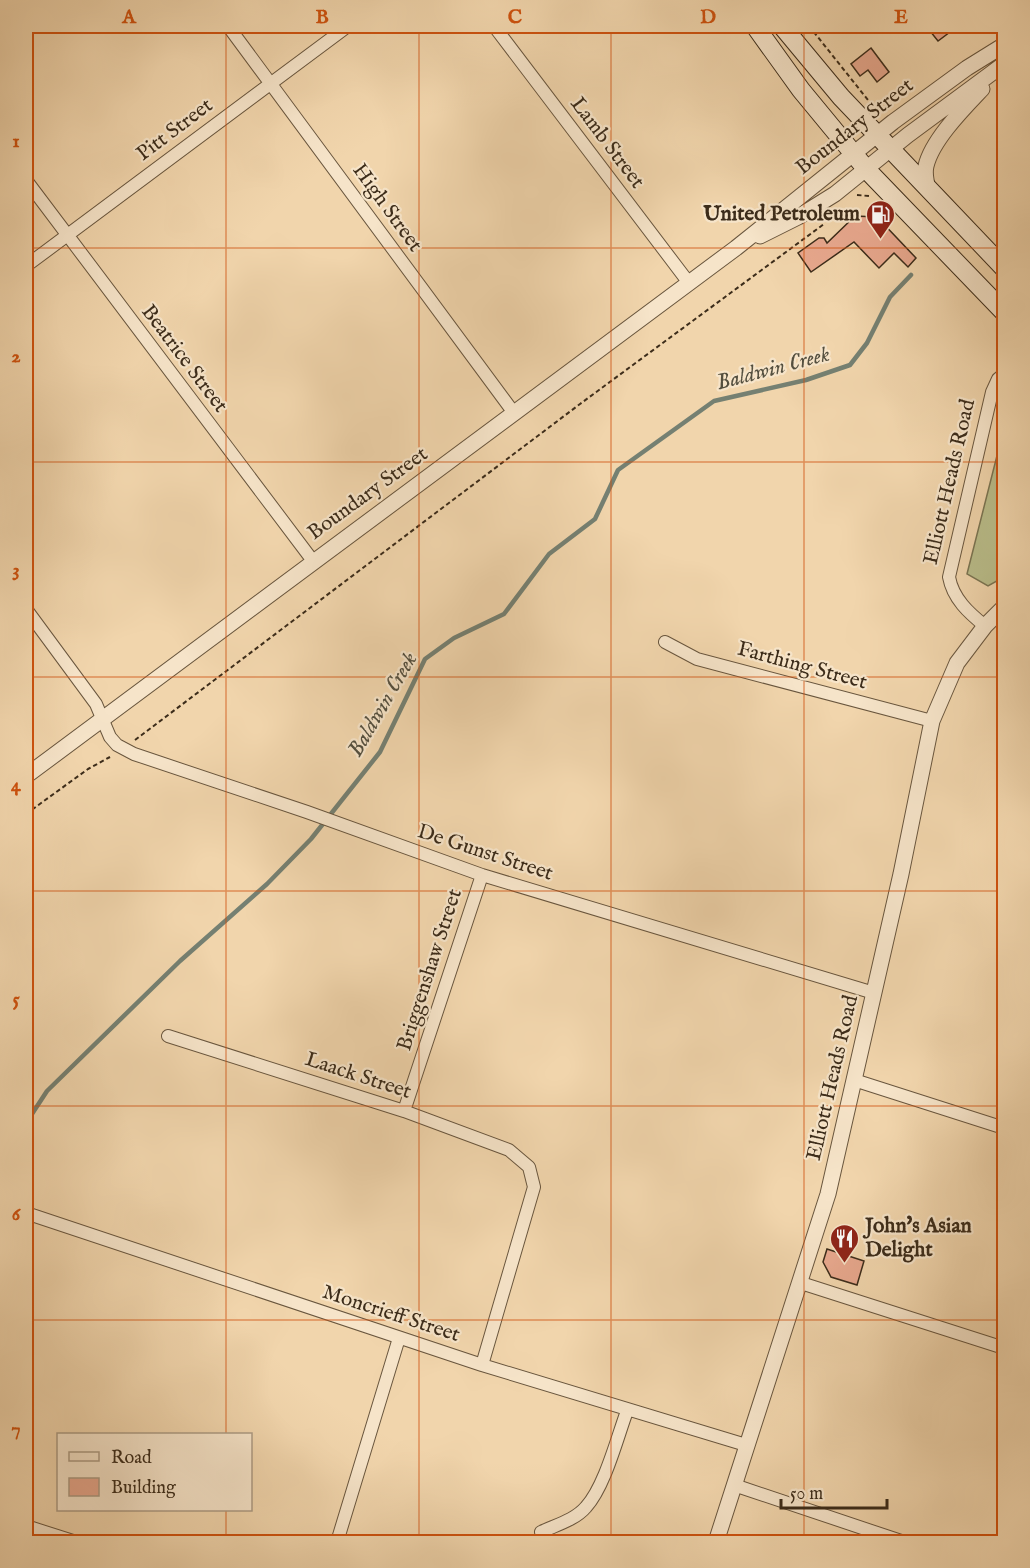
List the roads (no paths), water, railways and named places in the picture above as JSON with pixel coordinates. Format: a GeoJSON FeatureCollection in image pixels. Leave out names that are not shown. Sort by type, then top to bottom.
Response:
{"type":"FeatureCollection","features":[{"type":"Feature","properties":{"kind":"main road"},"geometry":{"type":"LineString","coordinates":[[755,26],[801,90],[867,170],[1005,312]]}},
{"type":"Feature","properties":{"kind":"main road"},"geometry":{"type":"LineString","coordinates":[[782,26],[835,91],[1005,268]]}},
{"type":"Feature","properties":{"kind":"street","name":"High Street"},"geometry":{"type":"LineString","coordinates":[[228,26],[514,413]]}},
{"type":"Feature","properties":{"kind":"street","name":"Pitt Street"},"geometry":{"type":"LineString","coordinates":[[26,266],[348,26]]}},
{"type":"Feature","properties":{"kind":"street","name":"Lamb Street"},"geometry":{"type":"LineString","coordinates":[[494,26],[689,283]]}},
{"type":"Feature","properties":{"kind":"street","name":"Boundary Street"},"geometry":{"type":"LineString","coordinates":[[26,776],[736,248],[967,68],[1005,45]]}},
{"type":"Feature","properties":{"kind":"street","name":"Boundary Street"},"geometry":{"type":"LineString","coordinates":[[736,248],[798,217],[867,170],[890,150],[1005,65]]}},
{"type":"Feature","properties":{"kind":"street"},"geometry":{"type":"LineString","coordinates":[[928,189],[925,167],[935,147],[964,108],[1005,65]]}},
{"type":"Feature","properties":{"kind":"street","name":"Beatrice Street"},"geometry":{"type":"LineString","coordinates":[[26,180],[313,561]]}},
{"type":"Feature","properties":{"kind":"street","name":"Elliott Heads Road"},"geometry":{"type":"LineString","coordinates":[[985,626],[969,614],[956,596],[950,577],[992,392],[998,379],[1005,374]]}},
{"type":"Feature","properties":{"kind":"street","name":"Elliott Heads Road"},"geometry":{"type":"LineString","coordinates":[[716,1542],[828,1194],[855,1080],[932,721],[957,663],[985,626],[1005,607]]}},
{"type":"Feature","properties":{"kind":"street","name":"De Gunst Street"},"geometry":{"type":"LineString","coordinates":[[26,609],[96,704],[102,720],[117,745],[134,754],[307,812],[482,875],[874,993]]}},
{"type":"Feature","properties":{"kind":"street","name":"Farthing Street"},"geometry":{"type":"LineString","coordinates":[[665,642],[697,659],[932,721]]}},
{"type":"Feature","properties":{"kind":"street","name":"Briggenshaw Street"},"geometry":{"type":"LineString","coordinates":[[404,1111],[482,875]]}},
{"type":"Feature","properties":{"kind":"street","name":"Laack Street"},"geometry":{"type":"LineString","coordinates":[[168,1036],[404,1111],[509,1150],[529,1167],[534,1187],[482,1365]]}},
{"type":"Feature","properties":{"kind":"street"},"geometry":{"type":"LineString","coordinates":[[855,1080],[1005,1128]]}},
{"type":"Feature","properties":{"kind":"street","name":"Moncrieff Street"},"geometry":{"type":"LineString","coordinates":[[26,1213],[482,1365],[627,1411],[746,1445]]}},
{"type":"Feature","properties":{"kind":"street"},"geometry":{"type":"LineString","coordinates":[[801,1283],[1005,1348]]}},
{"type":"Feature","properties":{"kind":"street"},"geometry":{"type":"LineString","coordinates":[[337,1542],[399,1338]]}},
{"type":"Feature","properties":{"kind":"street"},"geometry":{"type":"LineString","coordinates":[[541,1532],[571,1519],[587,1507],[597,1489],[627,1411]]}},
{"type":"Feature","properties":{"kind":"street"},"geometry":{"type":"LineString","coordinates":[[734,1485],[904,1542]]}},
{"type":"Feature","properties":{"kind":"street"},"geometry":{"type":"LineString","coordinates":[[26,1526],[76,1542]]}},
{"type":"Feature","properties":{"kind":"waterway","name":"Baldwin Creek"},"geometry":{"type":"LineString","coordinates":[[999,233],[1004,230]]}},
{"type":"Feature","properties":{"kind":"waterway","name":"Baldwin Creek"},"geometry":{"type":"LineString","coordinates":[[26,1130],[30,1117],[47,1091],[180,961],[267,884],[311,839],[380,752],[425,659],[454,638],[504,614],[549,554],[595,519],[618,470],[714,401],[806,380],[850,365],[867,343],[890,297],[911,275]]}},
{"type":"Feature","properties":{"kind":"place","name":"United Petroleum"},"geometry":{"type":"Point","coordinates":[881,240]}},
{"type":"Feature","properties":{"kind":"place","name":"John's Asian Delight"},"geometry":{"type":"Point","coordinates":[844,1264]}}]}
